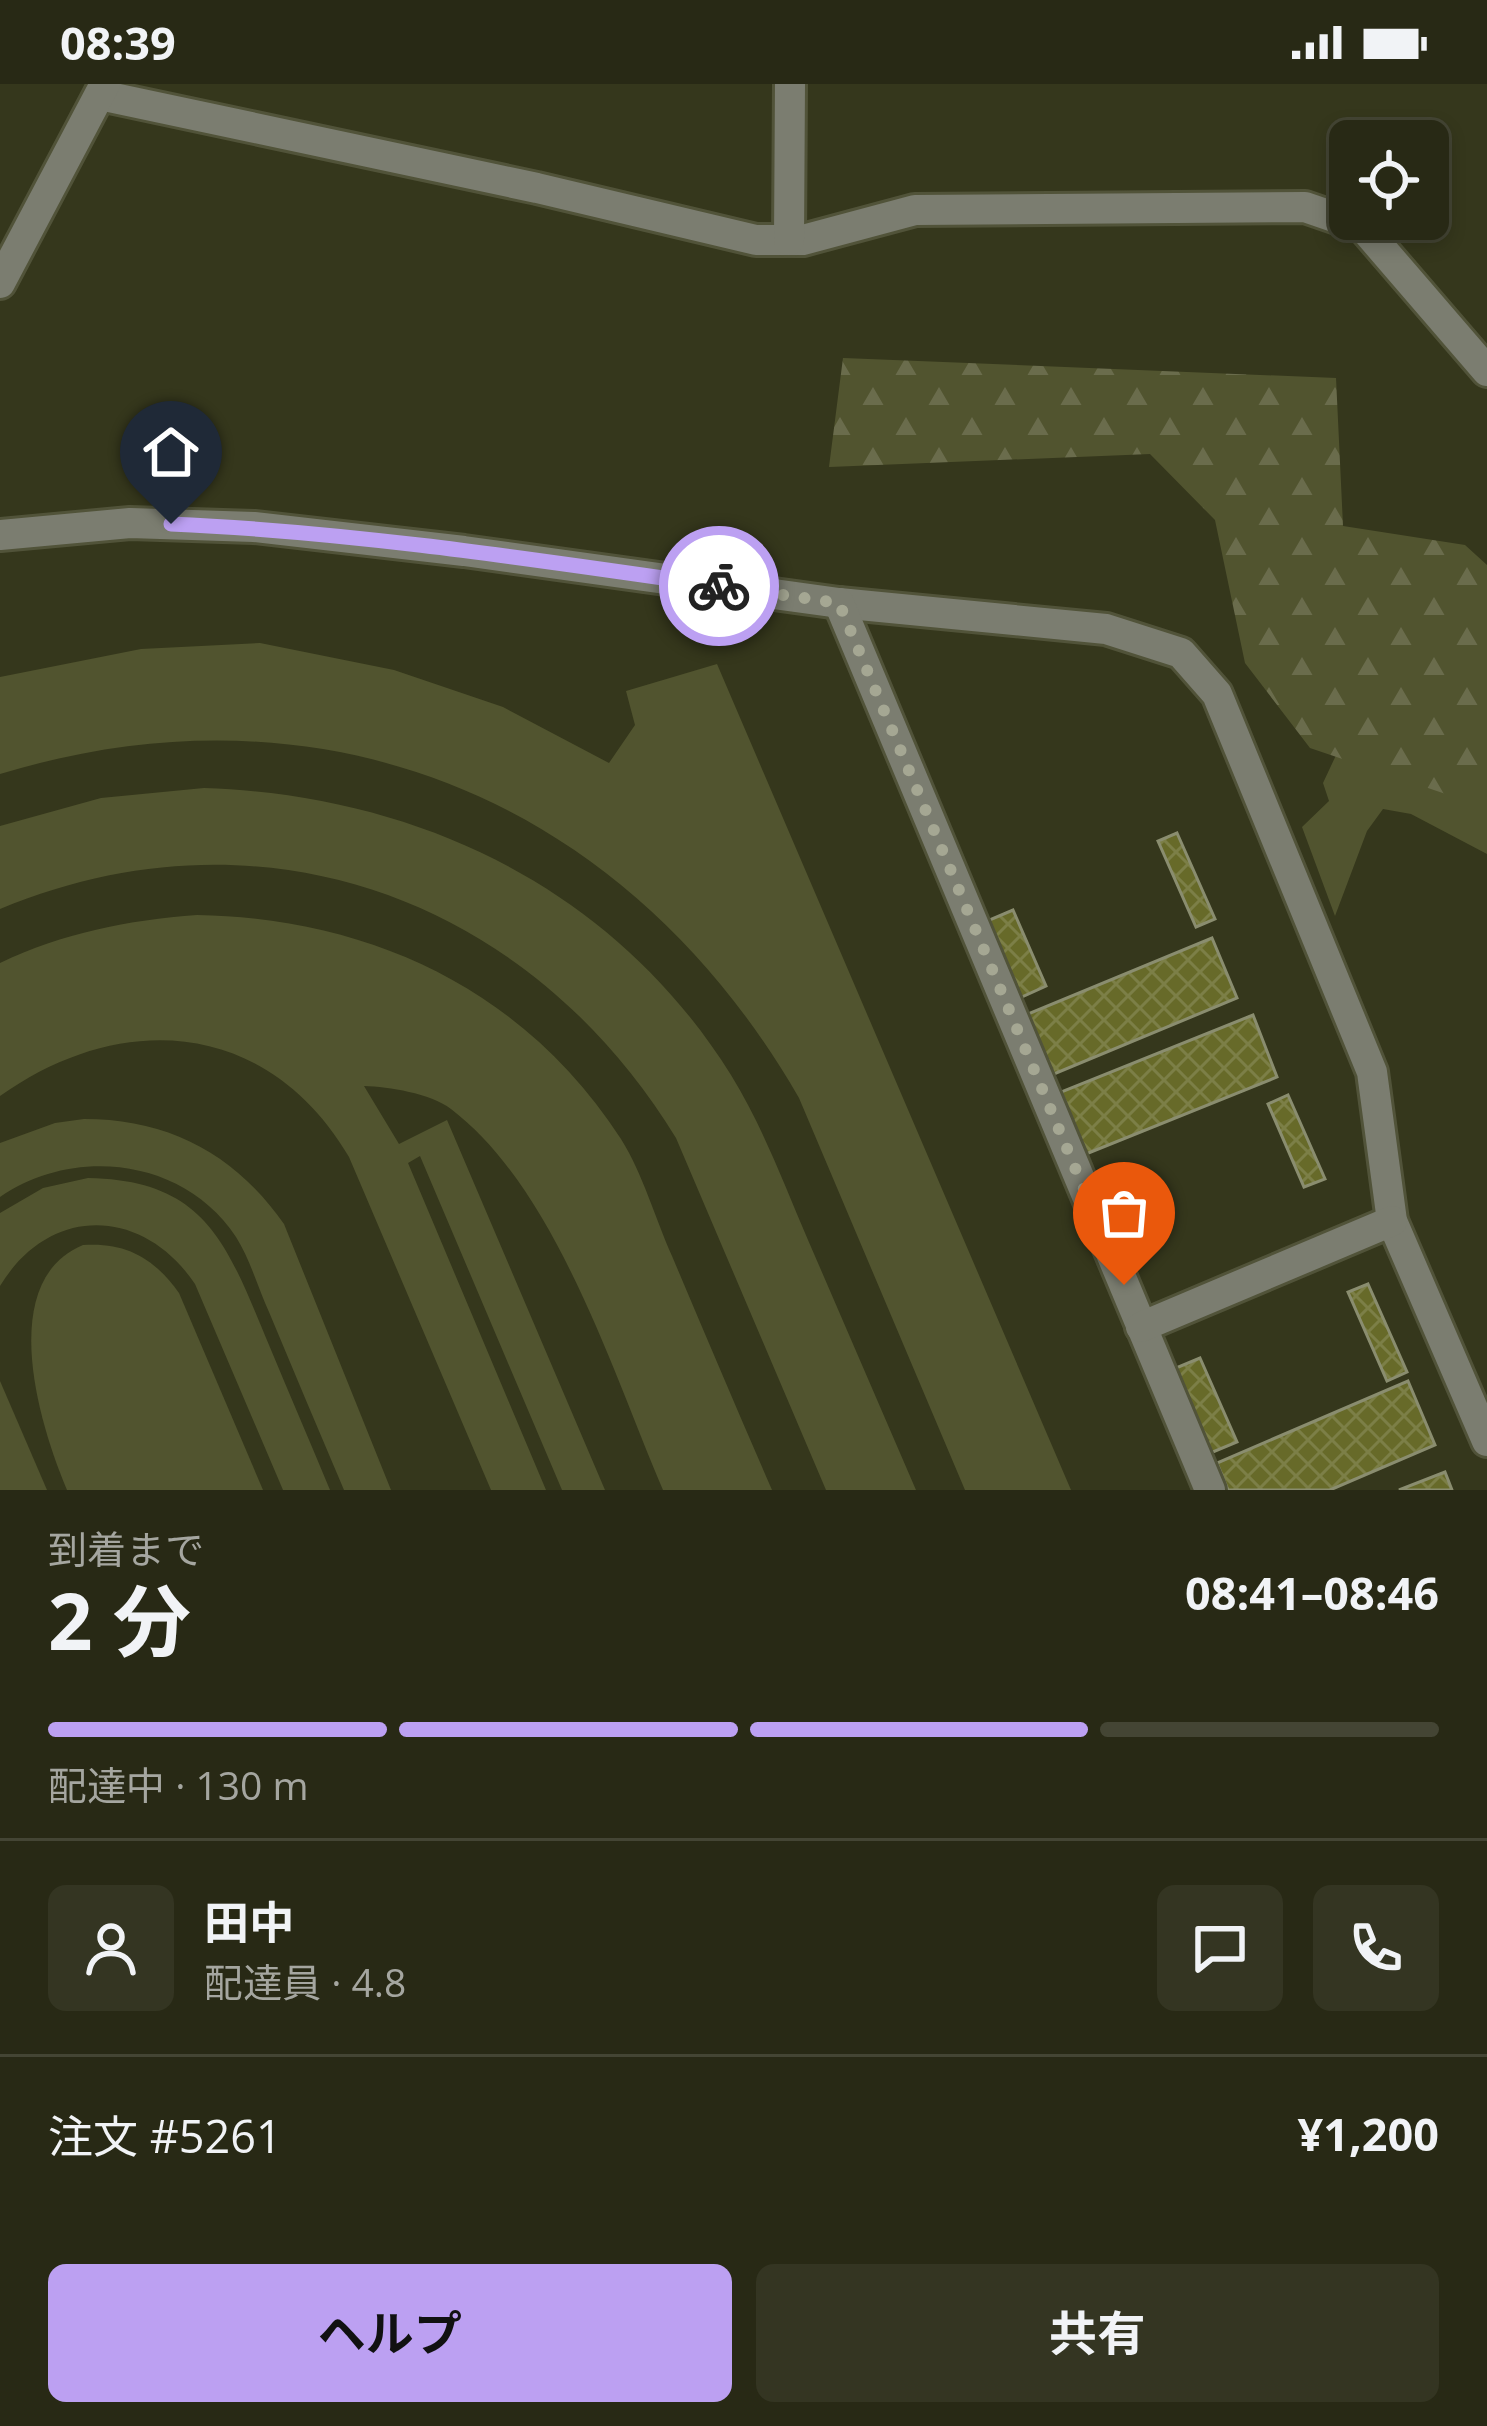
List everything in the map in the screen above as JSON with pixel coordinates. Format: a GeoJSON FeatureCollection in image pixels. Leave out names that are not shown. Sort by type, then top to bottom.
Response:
{"type":"FeatureCollection","features":[{"type":"Feature","properties":{"kind":"street"},"geometry":{"type":"LineString","coordinates":[[789,240],[790,84]]}},
{"type":"Feature","properties":{"kind":"street"},"geometry":{"type":"LineString","coordinates":[[0,284],[103,90],[756,240],[803,240],[915,210],[1305,207],[1363,227],[1487,371]]}},
{"type":"Feature","properties":{"kind":"street"},"geometry":{"type":"LineString","coordinates":[[0,535],[130,523],[254,527],[464,550],[839,603],[1106,628],[1181,653],[1217,694],[1372,1072],[1392,1221],[1487,1442]]}},
{"type":"Feature","properties":{"kind":"street"},"geometry":{"type":"LineString","coordinates":[[839,603],[1210,1490]]}},
{"type":"Feature","properties":{"kind":"street"},"geometry":{"type":"LineString","coordinates":[[1141,1327],[1392,1221]]}},
{"type":"Feature","properties":{"kind":"green space"},"geometry":{"type":"Polygon","coordinates":[[[843,358],[1336,378],[1343,526],[1465,545],[1487,565],[1487,808],[1310,748],[1245,663],[1215,520],[1150,454],[829,467],[843,358]]]}},
{"type":"Feature","properties":{"kind":"green space"},"geometry":{"type":"Polygon","coordinates":[[[260,643],[394,670],[503,707],[609,763],[635,725],[626,691],[717,664],[1071,1490],[965,1490],[799,1098],[729,995],[649,909],[558,839],[459,788],[353,755],[240,741],[122,747],[0,774],[0,677],[141,649],[260,643]]]}},
{"type":"Feature","properties":{"kind":"green space"},"geometry":{"type":"Polygon","coordinates":[[[1345,736],[1487,783],[1487,854],[1411,814],[1383,809],[1367,831],[1335,916],[1302,827],[1329,801],[1323,783],[1345,736]]]}},
{"type":"Feature","properties":{"kind":"green space"},"geometry":{"type":"Polygon","coordinates":[[[204,788],[284,795],[361,810],[435,833],[505,864],[570,904],[630,953],[684,1010],[743,1095],[916,1490],[826,1490],[676,1138],[616,1055],[546,986],[467,932],[382,893],[291,871],[196,865],[99,878],[0,909],[0,826],[101,798],[204,788]]]}},
{"type":"Feature","properties":{"kind":"green space"},"geometry":{"type":"Polygon","coordinates":[[[197,915],[323,930],[382,948],[438,972],[490,1003],[539,1042],[582,1087],[629,1153],[772,1490],[663,1490],[601,1338],[551,1233],[488,1143],[442,1103],[409,1092],[364,1086],[399,1144],[447,1120],[605,1490],[562,1490],[420,1156],[408,1163],[546,1490],[491,1490],[349,1157],[316,1112],[278,1078],[236,1055],[191,1043],[144,1041],[96,1049],[47,1068],[0,1096],[0,963],[96,930],[197,915]]]}},
{"type":"Feature","properties":{"kind":"green space"},"geometry":{"type":"Polygon","coordinates":[[[84,1119],[144,1126],[198,1145],[265,1199],[284,1224],[391,1490],[344,1490],[241,1246],[214,1211],[188,1190],[158,1176],[93,1166],[29,1181],[0,1197],[0,1143],[55,1123],[84,1119]]]}},
{"type":"Feature","properties":{"kind":"green space"},"geometry":{"type":"Polygon","coordinates":[[[88,1178],[162,1191],[188,1206],[208,1226],[240,1278],[330,1490],[283,1490],[195,1284],[150,1240],[97,1225],[70,1229],[44,1240],[0,1286],[0,1213],[43,1188],[88,1178]]]}},
{"type":"Feature","properties":{"kind":"green space"},"geometry":{"type":"Polygon","coordinates":[[[83,1245],[113,1246],[138,1255],[160,1270],[179,1293],[263,1490],[67,1490],[36,1387],[33,1317],[41,1287],[57,1262],[83,1245]]]}},
{"type":"Feature","properties":{"kind":"green space"},"geometry":{"type":"Polygon","coordinates":[[[0,1381],[47,1490],[0,1490],[0,1381]]]}},
{"type":"Feature","properties":{"kind":"building"},"geometry":{"type":"Polygon","coordinates":[[[1177,833],[1215,919],[1196,927],[1158,841],[1177,833]]]}},
{"type":"Feature","properties":{"kind":"building"},"geometry":{"type":"Polygon","coordinates":[[[1013,910],[1046,986],[1013,1001],[980,924],[1013,910]]]}},
{"type":"Feature","properties":{"kind":"building"},"geometry":{"type":"Polygon","coordinates":[[[1212,938],[1237,998],[1049,1076],[1023,1016],[1212,938]]]}},
{"type":"Feature","properties":{"kind":"building"},"geometry":{"type":"Polygon","coordinates":[[[1253,1015],[1277,1077],[1086,1154],[1061,1092],[1253,1015]]]}},
{"type":"Feature","properties":{"kind":"building"},"geometry":{"type":"Polygon","coordinates":[[[1288,1095],[1325,1179],[1304,1187],[1268,1104],[1288,1095]]]}},
{"type":"Feature","properties":{"kind":"building"},"geometry":{"type":"Polygon","coordinates":[[[1126,1168],[1158,1241],[1125,1255],[1093,1182],[1126,1168]]]}},
{"type":"Feature","properties":{"kind":"building"},"geometry":{"type":"Polygon","coordinates":[[[1368,1284],[1407,1372],[1387,1381],[1348,1292],[1368,1284]]]}},
{"type":"Feature","properties":{"kind":"building"},"geometry":{"type":"Polygon","coordinates":[[[1200,1358],[1237,1442],[1208,1454],[1171,1370],[1200,1358]]]}},
{"type":"Feature","properties":{"kind":"building"},"geometry":{"type":"Polygon","coordinates":[[[1408,1381],[1435,1445],[1330,1490],[1228,1490],[1217,1463],[1408,1381]]]}},
{"type":"Feature","properties":{"kind":"building"},"geometry":{"type":"Polygon","coordinates":[[[1445,1472],[1452,1490],[1399,1490],[1445,1472]]]}},
{"type":"Feature","properties":{"kind":"way so far"},"geometry":{"type":"LineString","coordinates":[[719,586],[839,603],[1124,1285]]}},
{"type":"Feature","properties":{"kind":"route"},"geometry":{"type":"LineString","coordinates":[[171,524],[254,527],[464,550],[719,586]]}}]}
